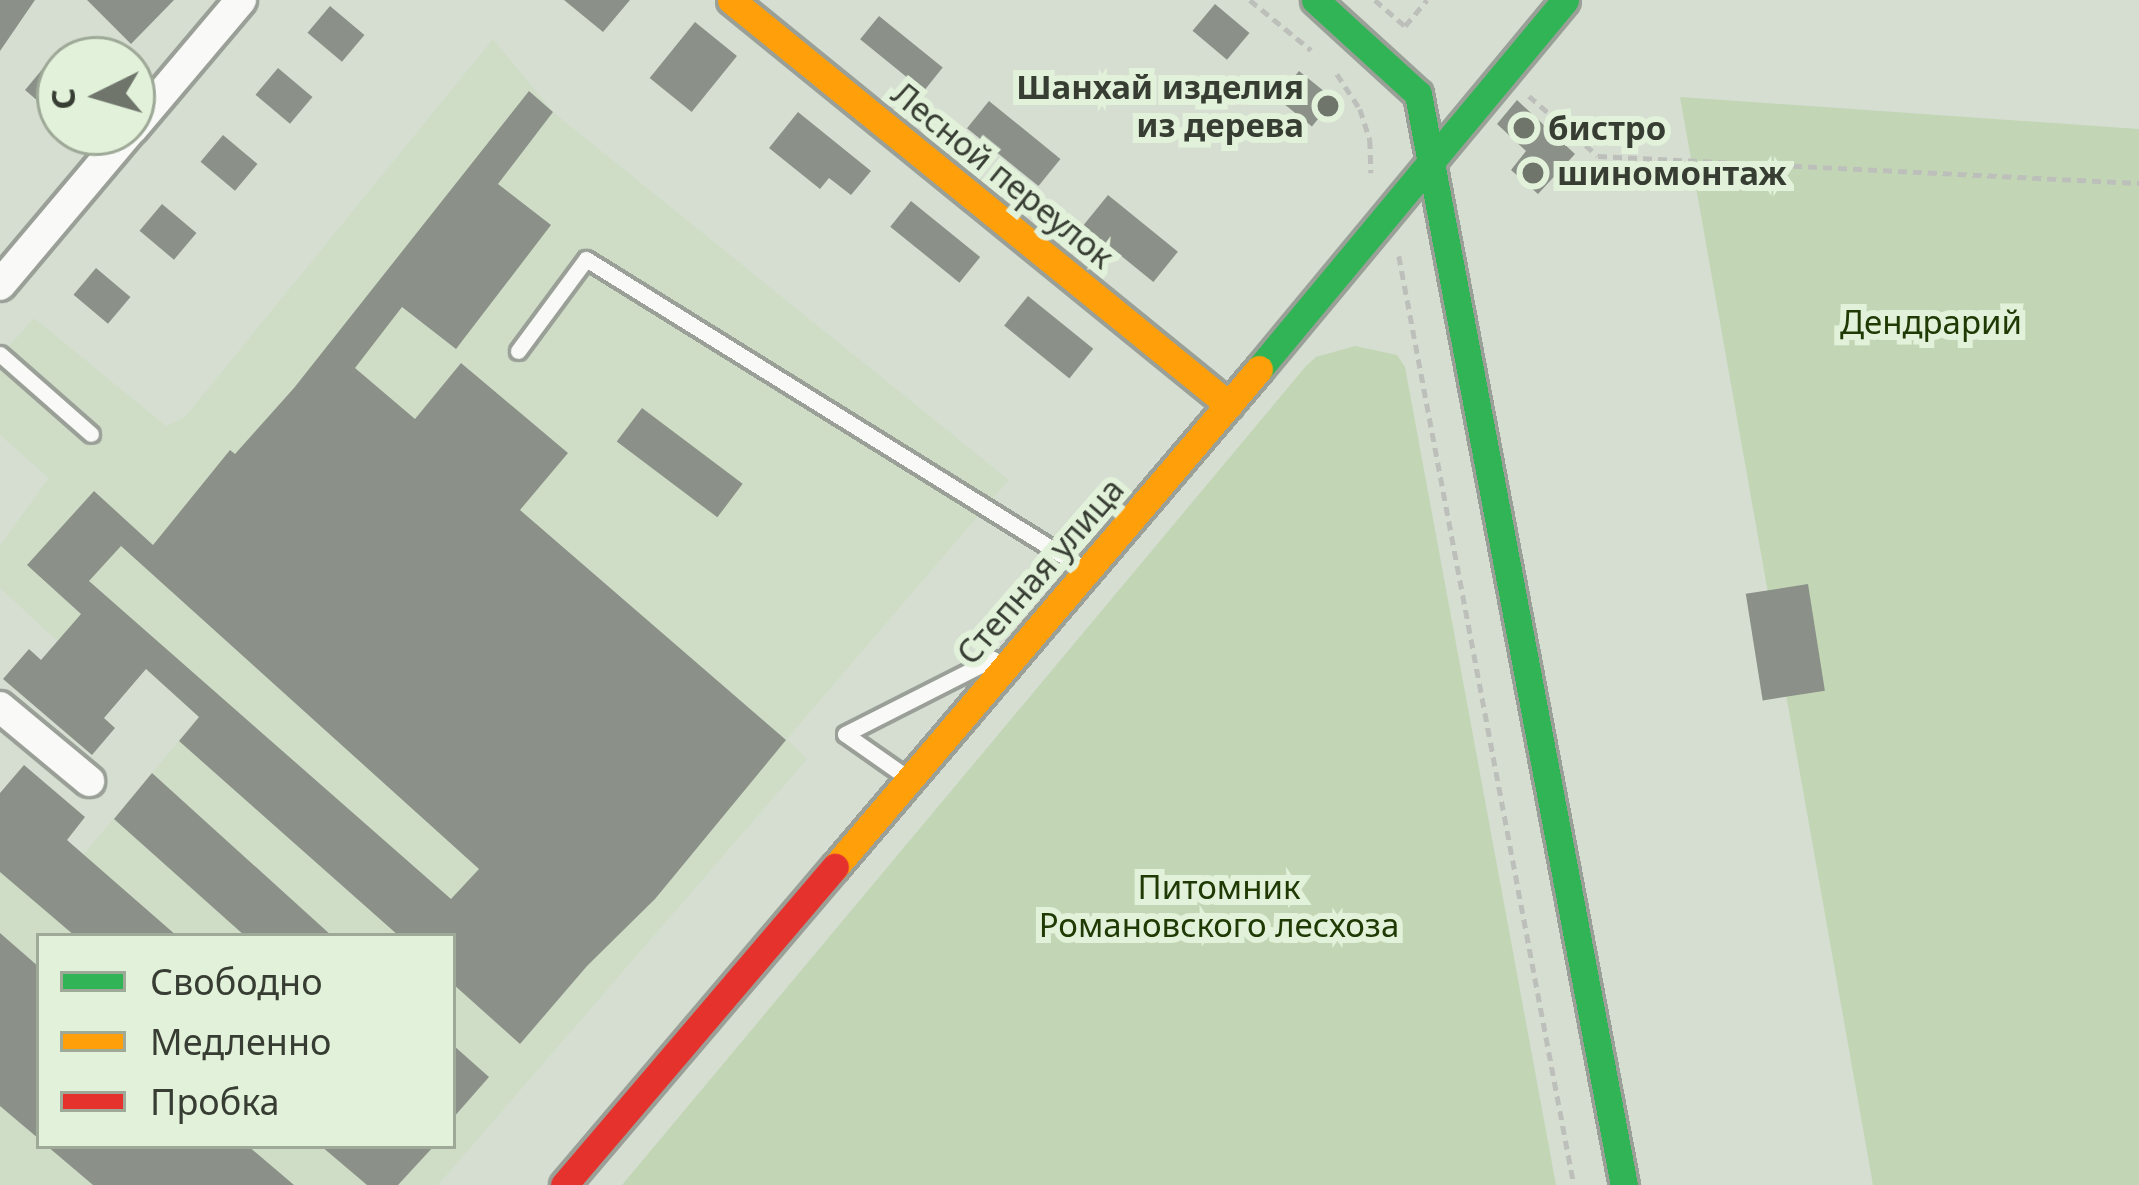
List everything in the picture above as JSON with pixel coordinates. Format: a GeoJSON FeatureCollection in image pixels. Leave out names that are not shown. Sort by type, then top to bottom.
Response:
{"type":"FeatureCollection","features":[{"type":"Feature","properties":{"kind":"street"},"geometry":{"type":"LineString","coordinates":[[156,100],[241,0]]}},
{"type":"Feature","properties":{"kind":"street","name":"Лесной переулок"},"geometry":{"type":"LineString","coordinates":[[731,0],[1229,405]]}},
{"type":"Feature","properties":{"kind":"street"},"geometry":{"type":"LineString","coordinates":[[1315,0],[1418,94],[1624,1185]]}},
{"type":"Feature","properties":{"kind":"street","name":"Степная улица"},"geometry":{"type":"LineString","coordinates":[[564,1185],[1229,405],[1565,0]]}},
{"type":"Feature","properties":{"kind":"street"},"geometry":{"type":"LineString","coordinates":[[0,285],[109,156]]}},
{"type":"Feature","properties":{"kind":"street"},"geometry":{"type":"LineString","coordinates":[[0,707],[88,781]]}},
{"type":"Feature","properties":{"kind":"lane"},"geometry":{"type":"LineString","coordinates":[[518,351],[586,260],[1088,571]]}},
{"type":"Feature","properties":{"kind":"lane"},"geometry":{"type":"LineString","coordinates":[[0,354],[91,434]]}},
{"type":"Feature","properties":{"kind":"lane"},"geometry":{"type":"LineString","coordinates":[[908,779],[844,734],[1028,641]]}},
{"type":"Feature","properties":{"kind":"path"},"geometry":{"type":"LineString","coordinates":[[1250,0],[1314,52]]}},
{"type":"Feature","properties":{"kind":"path"},"geometry":{"type":"LineString","coordinates":[[1375,0],[1405,26],[1427,0]]}},
{"type":"Feature","properties":{"kind":"path"},"geometry":{"type":"LineString","coordinates":[[1330,65],[1360,110],[1370,140],[1370,196],[1402,263],[1574,1185]]}},
{"type":"Feature","properties":{"kind":"path"},"geometry":{"type":"LineString","coordinates":[[1502,73],[1598,156],[2139,183]]}},
{"type":"Feature","properties":{"kind":"shaded area"},"geometry":{"type":"Polygon","coordinates":[[[493,39],[553,112],[1009,480],[787,739],[807,759],[438,1185],[0,1185],[0,827],[62,880],[199,717],[93,621],[68,651],[0,588],[0,545],[49,478],[0,435],[0,356],[34,318],[166,426],[185,417],[493,39]]]}},
{"type":"Feature","properties":{"kind":"green space","name":"Дендрарий"},"geometry":{"type":"Polygon","coordinates":[[[1680,97],[2139,129],[2139,1185],[1873,1185],[1680,97]]]}},
{"type":"Feature","properties":{"kind":"green space","name":"Питомник Романовского лесхоза"},"geometry":{"type":"Polygon","coordinates":[[[1355,346],[1397,355],[1405,367],[1556,1185],[622,1185],[1306,366],[1316,357],[1355,346]]]}},
{"type":"Feature","properties":{"kind":"building"},"geometry":{"type":"Polygon","coordinates":[[[0,0],[35,0],[0,51],[0,0]]]}},
{"type":"Feature","properties":{"kind":"building"},"geometry":{"type":"Polygon","coordinates":[[[87,0],[174,0],[139,36],[123,36],[87,0]]]}},
{"type":"Feature","properties":{"kind":"building"},"geometry":{"type":"Polygon","coordinates":[[[564,0],[630,0],[603,32],[564,0]]]}},
{"type":"Feature","properties":{"kind":"building"},"geometry":{"type":"Polygon","coordinates":[[[1215,4],[1249,33],[1227,60],[1193,31],[1215,4]]]}},
{"type":"Feature","properties":{"kind":"building"},"geometry":{"type":"Polygon","coordinates":[[[330,6],[364,35],[342,62],[308,33],[330,6]]]}},
{"type":"Feature","properties":{"kind":"building"},"geometry":{"type":"Polygon","coordinates":[[[879,16],[943,68],[924,91],[860,39],[879,16]]]}},
{"type":"Feature","properties":{"kind":"building"},"geometry":{"type":"Polygon","coordinates":[[[695,22],[737,56],[692,112],[650,78],[695,22]]]}},
{"type":"Feature","properties":{"kind":"building"},"geometry":{"type":"Polygon","coordinates":[[[278,68],[312,97],[290,124],[256,95],[278,68]]]}},
{"type":"Feature","properties":{"kind":"building"},"geometry":{"type":"Polygon","coordinates":[[[1299,71],[1334,99],[1312,127],[1277,98],[1299,71]]]}},
{"type":"Feature","properties":{"kind":"building"},"geometry":{"type":"Polygon","coordinates":[[[36,77],[36,99],[25,90],[36,77]]]}},
{"type":"Feature","properties":{"kind":"building"},"geometry":{"type":"Polygon","coordinates":[[[529,91],[553,112],[498,184],[551,225],[456,349],[402,307],[355,368],[415,419],[461,363],[568,453],[520,510],[786,740],[655,899],[587,966],[520,1044],[456,987],[456,933],[396,933],[179,741],[199,717],[146,669],[104,718],[115,728],[92,755],[3,679],[29,649],[41,660],[81,614],[27,565],[94,491],[153,545],[230,450],[235,454],[294,388],[529,91]],[[121,546],[89,581],[451,899],[479,869],[121,546]]]}},
{"type":"Feature","properties":{"kind":"building","name":"бистро"},"geometry":{"type":"Polygon","coordinates":[[[1517,100],[1575,154],[1538,194],[1511,170],[1526,151],[1497,124],[1517,100]]]}},
{"type":"Feature","properties":{"kind":"building"},"geometry":{"type":"Polygon","coordinates":[[[989,101],[1060,159],[1038,186],[967,128],[989,101]]]}},
{"type":"Feature","properties":{"kind":"building"},"geometry":{"type":"Polygon","coordinates":[[[798,112],[871,171],[851,195],[829,178],[820,189],[769,148],[798,112]]]}},
{"type":"Feature","properties":{"kind":"building"},"geometry":{"type":"Polygon","coordinates":[[[223,135],[257,164],[235,191],[201,162],[223,135]]]}},
{"type":"Feature","properties":{"kind":"building"},"geometry":{"type":"Polygon","coordinates":[[[1108,195],[1178,252],[1153,282],[1083,225],[1108,195]]]}},
{"type":"Feature","properties":{"kind":"building"},"geometry":{"type":"Polygon","coordinates":[[[911,201],[980,257],[959,283],[890,227],[911,201]]]}},
{"type":"Feature","properties":{"kind":"building"},"geometry":{"type":"Polygon","coordinates":[[[162,204],[196,233],[174,260],[140,231],[162,204]]]}},
{"type":"Feature","properties":{"kind":"building"},"geometry":{"type":"Polygon","coordinates":[[[96,268],[130,297],[108,324],[74,295],[96,268]]]}},
{"type":"Feature","properties":{"kind":"building"},"geometry":{"type":"Polygon","coordinates":[[[1028,296],[1093,349],[1069,378],[1004,326],[1028,296]]]}},
{"type":"Feature","properties":{"kind":"building"},"geometry":{"type":"Polygon","coordinates":[[[642,408],[743,484],[717,517],[617,442],[642,408]]]}},
{"type":"Feature","properties":{"kind":"building"},"geometry":{"type":"Polygon","coordinates":[[[1808,584],[1825,691],[1763,701],[1746,594],[1808,584]]]}},
{"type":"Feature","properties":{"kind":"building"},"geometry":{"type":"Polygon","coordinates":[[[24,765],[85,817],[67,840],[174,933],[71,933],[0,872],[0,793],[24,765]]]}},
{"type":"Feature","properties":{"kind":"building"},"geometry":{"type":"Polygon","coordinates":[[[152,773],[329,933],[242,933],[114,819],[152,773]]]}},
{"type":"Feature","properties":{"kind":"building"},"geometry":{"type":"Polygon","coordinates":[[[0,933],[36,964],[36,1136],[0,1106],[0,933]]]}},
{"type":"Feature","properties":{"kind":"building"},"geometry":{"type":"Polygon","coordinates":[[[456,1048],[489,1077],[456,1115],[456,1048]]]}},
{"type":"Feature","properties":{"kind":"building"},"geometry":{"type":"Polygon","coordinates":[[[51,1149],[252,1149],[294,1185],[93,1185],[51,1149]]]}},
{"type":"Feature","properties":{"kind":"building"},"geometry":{"type":"Polygon","coordinates":[[[325,1149],[431,1149],[398,1185],[367,1185],[325,1149]]]}},
{"type":"Feature","properties":{"kind":"traffic: fast"},"geometry":{"type":"LineString","coordinates":[[1315,0],[1418,94],[1624,1185]]}},
{"type":"Feature","properties":{"kind":"traffic: fast"},"geometry":{"type":"LineString","coordinates":[[1259,369],[1565,0]]}},
{"type":"Feature","properties":{"kind":"traffic: slow"},"geometry":{"type":"LineString","coordinates":[[731,0],[1229,405]]}},
{"type":"Feature","properties":{"kind":"traffic: slow"},"geometry":{"type":"LineString","coordinates":[[835,867],[1259,369]]}},
{"type":"Feature","properties":{"kind":"traffic: jam"},"geometry":{"type":"LineString","coordinates":[[564,1185],[835,867]]}},
{"type":"Feature","properties":{"kind":"place","name":"Шанхай изделия из дерева"},"geometry":{"type":"Point","coordinates":[1328,106]}},
{"type":"Feature","properties":{"kind":"place","name":"бистро"},"geometry":{"type":"Point","coordinates":[1524,128]}},
{"type":"Feature","properties":{"kind":"place","name":"шиномонтаж"},"geometry":{"type":"Point","coordinates":[1533,173]}}]}
